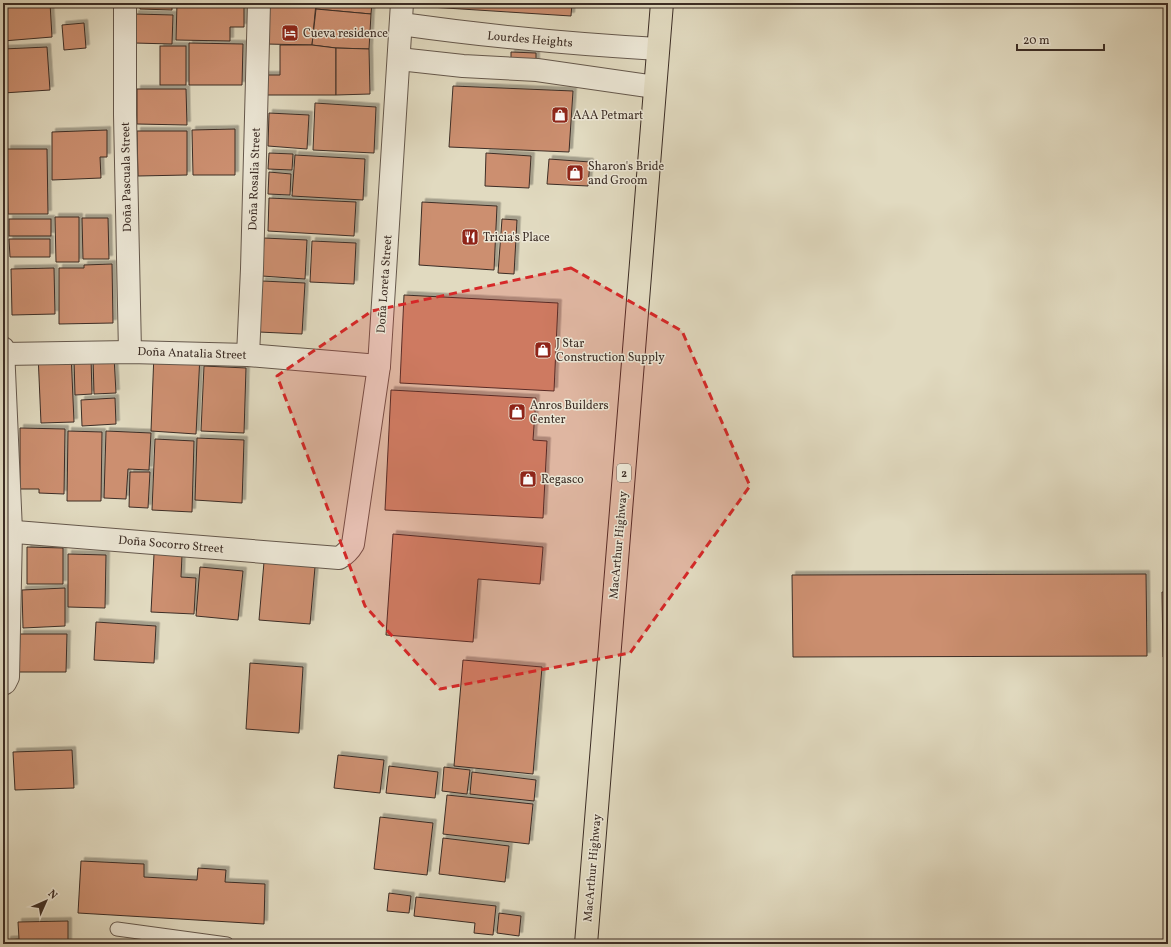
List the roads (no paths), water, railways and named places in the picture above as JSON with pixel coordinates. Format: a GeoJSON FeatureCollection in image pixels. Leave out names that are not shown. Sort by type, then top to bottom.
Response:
{"type":"FeatureCollection","features":[{"type":"Feature","properties":{"kind":"highway","name":"MacArthur Highway"},"geometry":{"type":"LineString","coordinates":[[586,944],[662,3]]}},
{"type":"Feature","properties":{"kind":"street","name":"Doña Pascuala Street"},"geometry":{"type":"LineString","coordinates":[[125,3],[125,122],[130,352]]}},
{"type":"Feature","properties":{"kind":"street","name":"Doña Rosalia Street"},"geometry":{"type":"LineString","coordinates":[[248,355],[252,269],[259,3]]}},
{"type":"Feature","properties":{"kind":"street","name":"Lourdes Heights"},"geometry":{"type":"LineString","coordinates":[[402,14],[465,33],[658,50]]}},
{"type":"Feature","properties":{"kind":"street","name":"Doña Loreta Street"},"geometry":{"type":"LineString","coordinates":[[339,558],[346,554],[353,544],[379,366],[402,14]]}},
{"type":"Feature","properties":{"kind":"street"},"geometry":{"type":"LineString","coordinates":[[602,79],[606,46]]}},
{"type":"Feature","properties":{"kind":"street"},"geometry":{"type":"LineString","coordinates":[[399,58],[463,66],[538,70],[655,87]]}},
{"type":"Feature","properties":{"kind":"street"},"geometry":{"type":"LineString","coordinates":[[3,348],[7,531],[8,677],[3,684]]}},
{"type":"Feature","properties":{"kind":"street","name":"Doña Anatalia Street"},"geometry":{"type":"LineString","coordinates":[[4,354],[130,352],[248,355],[379,366]]}},
{"type":"Feature","properties":{"kind":"street","name":"Doña Socorro Street"},"geometry":{"type":"LineString","coordinates":[[7,531],[339,558]]}},
{"type":"Feature","properties":{"kind":"lane"},"geometry":{"type":"LineString","coordinates":[[116,929],[227,944]]}},
{"type":"Feature","properties":{"kind":"place","name":"Cueva residence"},"geometry":{"type":"Point","coordinates":[290,33]}},
{"type":"Feature","properties":{"kind":"place","name":"AAA Petmart"},"geometry":{"type":"Point","coordinates":[560,115]}},
{"type":"Feature","properties":{"kind":"place","name":"Sharon's Bride and Groom"},"geometry":{"type":"Point","coordinates":[575,173]}},
{"type":"Feature","properties":{"kind":"place","name":"Tricia's Place"},"geometry":{"type":"Point","coordinates":[470,237]}},
{"type":"Feature","properties":{"kind":"place","name":"J Star Construction Supply"},"geometry":{"type":"Point","coordinates":[543,350]}},
{"type":"Feature","properties":{"kind":"place","name":"Anros Builders Center"},"geometry":{"type":"Point","coordinates":[517,412]}},
{"type":"Feature","properties":{"kind":"place","name":"Regasco"},"geometry":{"type":"Point","coordinates":[528,479]}}]}
